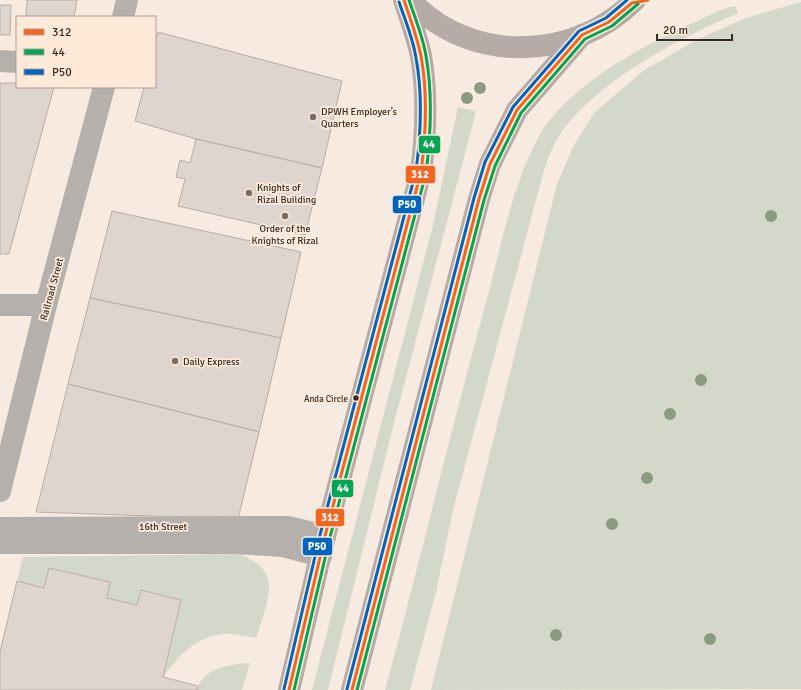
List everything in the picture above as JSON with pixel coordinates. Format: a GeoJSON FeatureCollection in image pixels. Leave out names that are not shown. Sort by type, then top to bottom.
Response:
{"type":"FeatureCollection","features":[{"type":"Feature","properties":{"kind":"highway"},"geometry":{"type":"LineString","coordinates":[[289,690],[323,546],[421,172],[426,134],[425,89],[421,55],[404,0]]}},
{"type":"Feature","properties":{"kind":"highway"},"geometry":{"type":"LineString","coordinates":[[410,0],[425,15],[449,30],[485,44],[505,48],[525,48],[564,42],[609,22],[638,1]]}},
{"type":"Feature","properties":{"kind":"highway"},"geometry":{"type":"LineString","coordinates":[[352,690],[478,200],[490,164],[517,110],[582,35]]}},
{"type":"Feature","properties":{"kind":"street"},"geometry":{"type":"LineString","coordinates":[[123,16],[127,0]]}},
{"type":"Feature","properties":{"kind":"street"},"geometry":{"type":"LineString","coordinates":[[0,62],[16,62]]}},
{"type":"Feature","properties":{"kind":"street","name":"Railroad Street"},"geometry":{"type":"LineString","coordinates":[[0,491],[46,305],[104,88]]}},
{"type":"Feature","properties":{"kind":"street"},"geometry":{"type":"LineString","coordinates":[[0,304],[46,305]]}},
{"type":"Feature","properties":{"kind":"street","name":"16th Street"},"geometry":{"type":"LineString","coordinates":[[0,528],[288,527],[323,546]]}},
{"type":"Feature","properties":{"kind":"street","name":"16th Street"},"geometry":{"type":"LineString","coordinates":[[0,543],[234,543],[283,546],[323,546]]}},
{"type":"Feature","properties":{"kind":"shaded area"},"geometry":{"type":"Polygon","coordinates":[[[801,2],[801,689],[431,690],[557,184],[574,145],[594,113],[643,71],[696,40],[746,18],[801,2]]]}},
{"type":"Feature","properties":{"kind":"shaded area"},"geometry":{"type":"Polygon","coordinates":[[[735,6],[738,12],[736,14],[667,47],[621,76],[581,109],[561,132],[555,142],[544,170],[453,510],[436,592],[410,690],[385,690],[507,220],[520,178],[538,138],[550,119],[567,101],[608,69],[676,31],[720,10],[735,6]]]}},
{"type":"Feature","properties":{"kind":"shaded area"},"geometry":{"type":"Polygon","coordinates":[[[458,107],[476,111],[394,423],[328,690],[312,690],[433,225],[458,107]]]}},
{"type":"Feature","properties":{"kind":"shaded area"},"geometry":{"type":"Polygon","coordinates":[[[240,554],[256,563],[265,572],[269,582],[266,607],[256,638],[222,634],[203,639],[181,655],[163,677],[181,600],[141,590],[137,605],[107,598],[110,582],[49,568],[44,588],[17,581],[23,557],[240,554]]]}},
{"type":"Feature","properties":{"kind":"shaded area"},"geometry":{"type":"Polygon","coordinates":[[[250,663],[242,690],[197,690],[200,683],[211,672],[226,666],[250,663]]]}},
{"type":"Feature","properties":{"kind":"building"},"geometry":{"type":"Polygon","coordinates":[[[27,0],[77,0],[74,16],[26,16],[27,0]]]}},
{"type":"Feature","properties":{"kind":"building"},"geometry":{"type":"Polygon","coordinates":[[[0,5],[11,5],[10,35],[0,35],[0,5]]]}},
{"type":"Feature","properties":{"kind":"building"},"geometry":{"type":"Polygon","coordinates":[[[158,32],[342,81],[322,168],[196,139],[135,121],[144,88],[156,88],[156,39],[158,32]]]}},
{"type":"Feature","properties":{"kind":"building"},"geometry":{"type":"Polygon","coordinates":[[[0,83],[16,83],[16,88],[54,88],[9,254],[0,254],[0,83]]]}},
{"type":"Feature","properties":{"kind":"building","name":"Knights of Rizal Building"},"geometry":{"type":"Polygon","coordinates":[[[196,139],[322,168],[305,235],[178,206],[185,179],[176,177],[180,160],[190,163],[196,139]]]}},
{"type":"Feature","properties":{"kind":"building"},"geometry":{"type":"Polygon","coordinates":[[[112,211],[301,252],[281,338],[90,298],[112,211]]]}},
{"type":"Feature","properties":{"kind":"building","name":"Daily Express"},"geometry":{"type":"Polygon","coordinates":[[[90,298],[281,338],[259,432],[68,384],[90,298]]]}},
{"type":"Feature","properties":{"kind":"building"},"geometry":{"type":"Polygon","coordinates":[[[68,384],[259,432],[238,519],[36,512],[68,384]]]}},
{"type":"Feature","properties":{"kind":"building"},"geometry":{"type":"Polygon","coordinates":[[[49,568],[110,582],[107,598],[137,605],[141,590],[181,600],[163,677],[198,686],[197,690],[0,690],[0,652],[17,581],[44,588],[49,568]]]}},
{"type":"Feature","properties":{"kind":"transit line","name":"312"},"geometry":{"type":"LineString","coordinates":[[289,690],[325,536],[421,172],[425,129],[425,85],[421,56],[404,0]]}},
{"type":"Feature","properties":{"kind":"transit line","name":"44"},"geometry":{"type":"LineString","coordinates":[[294,690],[330,537],[426,173],[430,129],[430,85],[425,49],[409,0]]}},
{"type":"Feature","properties":{"kind":"transit line","name":"P50"},"geometry":{"type":"LineString","coordinates":[[347,689],[474,198],[485,162],[513,107],[579,31],[606,18],[627,0]]}},
{"type":"Feature","properties":{"kind":"transit line","name":"312"},"geometry":{"type":"LineString","coordinates":[[352,690],[479,199],[490,164],[517,110],[582,35],[609,22],[632,3],[648,0]]}},
{"type":"Feature","properties":{"kind":"transit line","name":"P50"},"geometry":{"type":"LineString","coordinates":[[284,689],[320,535],[416,171],[420,128],[420,86],[415,51],[399,2]]}},
{"type":"Feature","properties":{"kind":"transit line","name":"44"},"geometry":{"type":"LineString","coordinates":[[357,690],[484,200],[495,166],[521,113],[585,39],[612,26],[638,4]]}},
{"type":"Feature","properties":{"kind":"place","name":"DPWH Employer’s Quarters"},"geometry":{"type":"Point","coordinates":[313,117]}},
{"type":"Feature","properties":{"kind":"place","name":"Knights of Rizal Building"},"geometry":{"type":"Point","coordinates":[249,193]}},
{"type":"Feature","properties":{"kind":"place","name":"Order of the Knights of Rizal"},"geometry":{"type":"Point","coordinates":[285,216]}},
{"type":"Feature","properties":{"kind":"place","name":"Daily Express"},"geometry":{"type":"Point","coordinates":[175,361]}},
{"type":"Feature","properties":{"kind":"place","name":"Anda Circle"},"geometry":{"type":"Point","coordinates":[356,398]}}]}
